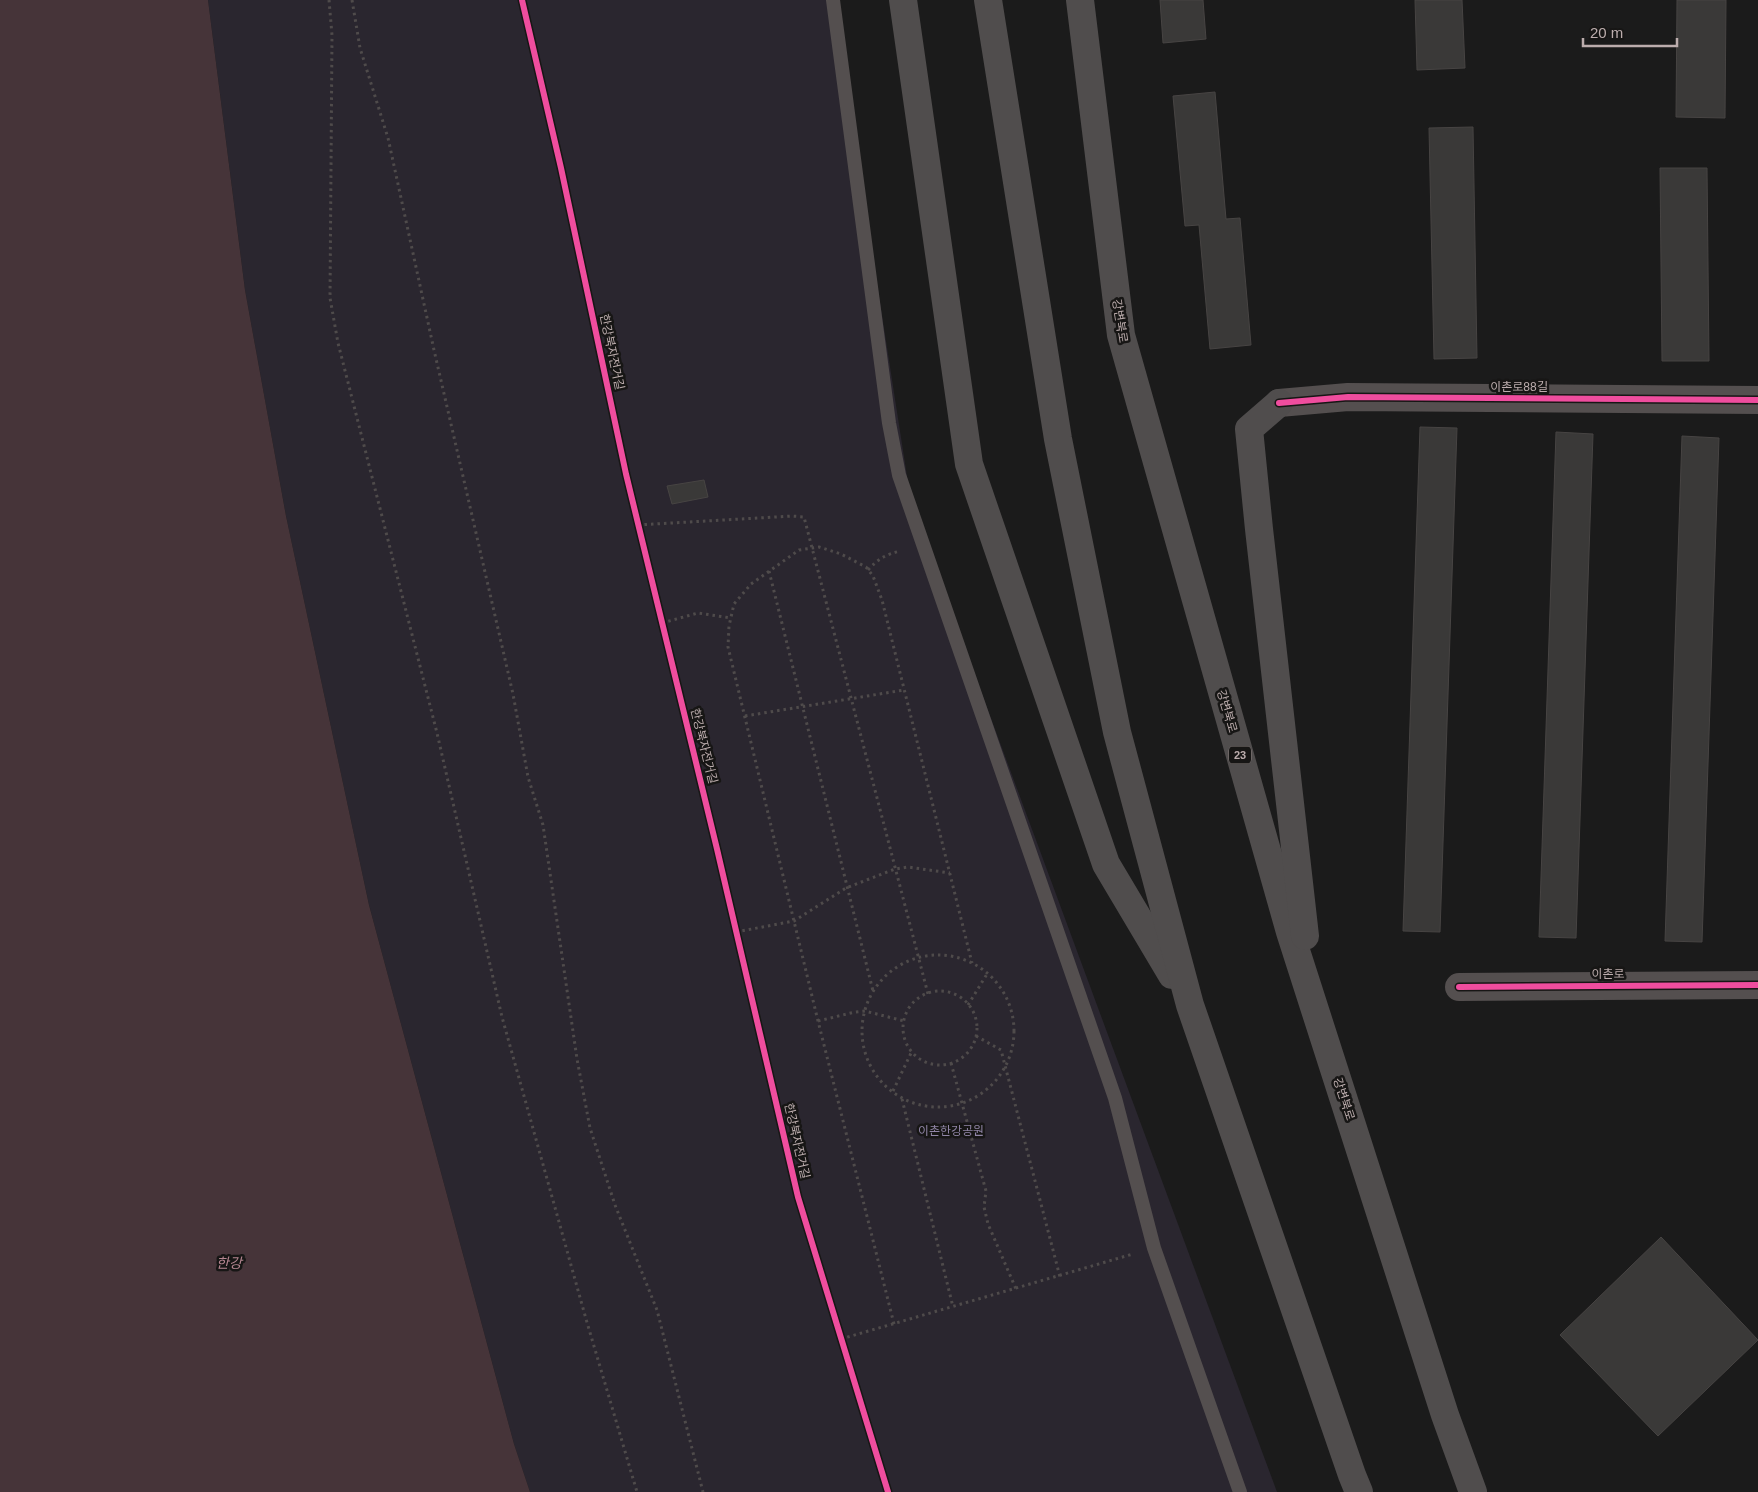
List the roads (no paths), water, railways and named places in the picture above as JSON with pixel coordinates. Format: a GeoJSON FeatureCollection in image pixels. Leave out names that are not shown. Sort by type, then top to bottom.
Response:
{"type":"FeatureCollection","features":[{"type":"Feature","properties":{"kind":"highway"},"geometry":{"type":"LineString","coordinates":[[902,0],[969,464],[1106,864],[1190,1005]]}},
{"type":"Feature","properties":{"kind":"highway"},"geometry":{"type":"LineString","coordinates":[[988,0],[1058,439],[1117,732],[1190,1005],[1359,1492]]}},
{"type":"Feature","properties":{"kind":"highway","name":"강변북로"},"geometry":{"type":"LineString","coordinates":[[1080,0],[1120,335],[1288,922],[1445,1415],[1473,1492]]}},
{"type":"Feature","properties":{"kind":"highway"},"geometry":{"type":"LineString","coordinates":[[1279,403],[1249,429],[1258,529],[1313,1002]]}},
{"type":"Feature","properties":{"kind":"street","name":"이촌로88길"},"geometry":{"type":"LineString","coordinates":[[1279,403],[1348,397],[1758,400]]}},
{"type":"Feature","properties":{"kind":"street","name":"이촌로"},"geometry":{"type":"LineString","coordinates":[[1459,986],[1758,985]]}},
{"type":"Feature","properties":{"kind":"lane"},"geometry":{"type":"LineString","coordinates":[[833,0],[889,423],[899,474],[1115,1098],[1154,1248],[1240,1492]]}},
{"type":"Feature","properties":{"kind":"water","name":"한강"},"geometry":{"type":"Polygon","coordinates":[[[0,0],[208,0],[245,290],[286,516],[369,905],[514,1444],[530,1492],[0,1492],[0,0]]]}},
{"type":"Feature","properties":{"kind":"park label","name":"이촌한강공원"},"geometry":{"type":"Point","coordinates":[951,1131]}}]}
